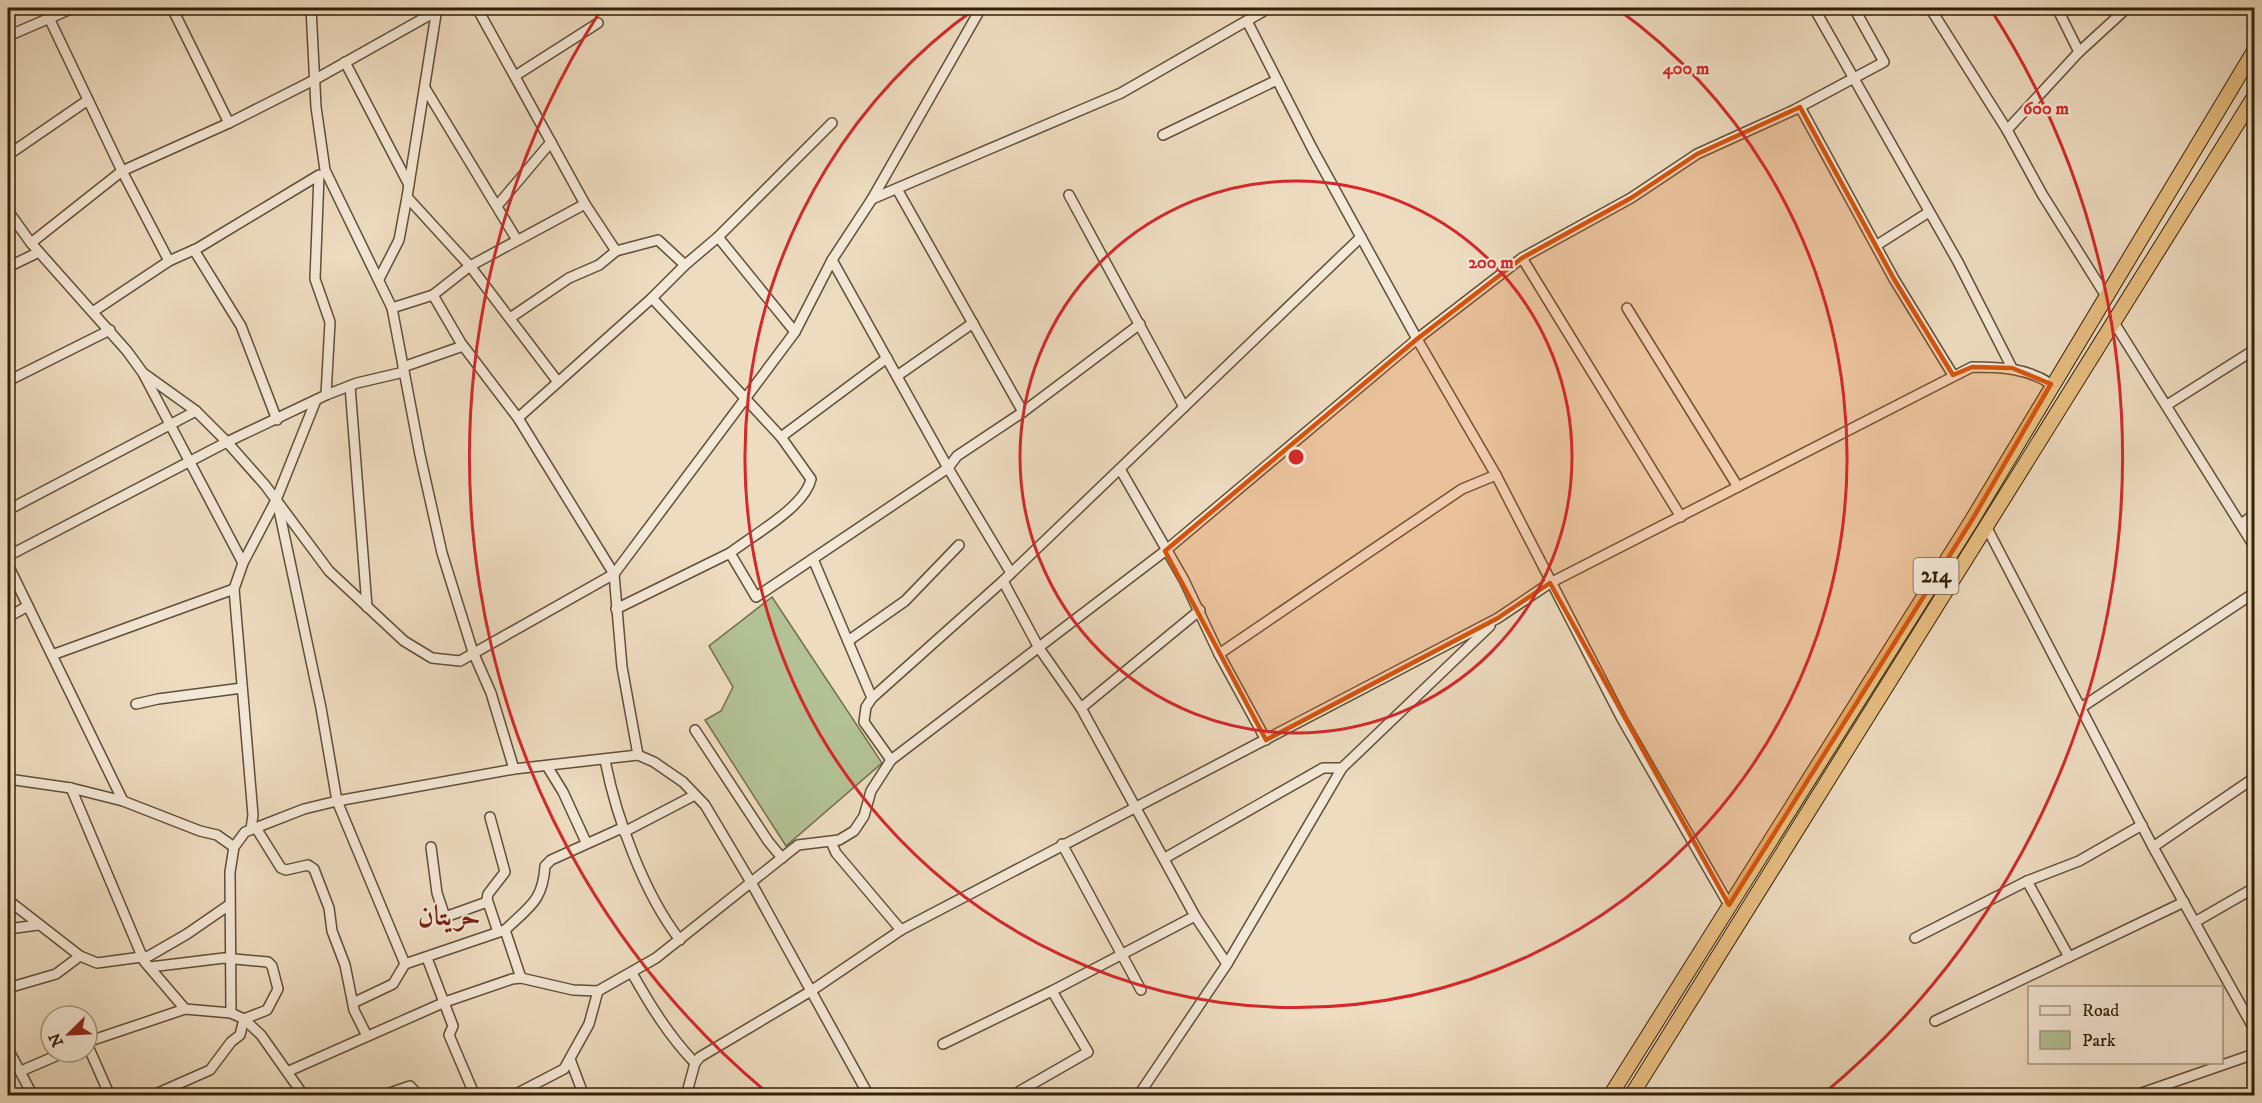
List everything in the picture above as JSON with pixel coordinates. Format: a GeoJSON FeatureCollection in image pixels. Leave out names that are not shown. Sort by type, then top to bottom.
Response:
{"type":"FeatureCollection","features":[{"type":"Feature","properties":{"kind":"highway","name":"214"},"geometry":{"type":"LineString","coordinates":[[1610,1095],[1972,520],[2051,384],[2254,51]]}},
{"type":"Feature","properties":{"kind":"highway","name":"214"},"geometry":{"type":"LineString","coordinates":[[1631,1095],[2254,97]]}},
{"type":"Feature","properties":{"kind":"highway"},"geometry":{"type":"LineString","coordinates":[[2060,371],[2077,381]]}},
{"type":"Feature","properties":{"kind":"highway"},"geometry":{"type":"LineString","coordinates":[[2042,400],[2059,411]]}},
{"type":"Feature","properties":{"kind":"street"},"geometry":{"type":"LineString","coordinates":[[8,36],[73,8]]}},
{"type":"Feature","properties":{"kind":"street"},"geometry":{"type":"LineString","coordinates":[[172,8],[230,123]]}},
{"type":"Feature","properties":{"kind":"street"},"geometry":{"type":"LineString","coordinates":[[311,8],[322,173],[315,279],[330,322],[326,396]]}},
{"type":"Feature","properties":{"kind":"street"},"geometry":{"type":"LineString","coordinates":[[31,243],[122,171],[230,123],[315,80],[438,8]]}},
{"type":"Feature","properties":{"kind":"street"},"geometry":{"type":"LineString","coordinates":[[379,279],[399,240],[438,8]]}},
{"type":"Feature","properties":{"kind":"street"},"geometry":{"type":"LineString","coordinates":[[477,8],[585,204],[616,251]]}},
{"type":"Feature","properties":{"kind":"street"},"geometry":{"type":"LineString","coordinates":[[143,373],[196,411],[227,442],[276,500],[329,571],[404,641],[432,658],[460,662],[473,652],[528,624],[614,574],[746,401],[795,332],[832,260],[872,199],[981,8]]}},
{"type":"Feature","properties":{"kind":"street"},"geometry":{"type":"LineString","coordinates":[[872,199],[1121,93],[1269,8]]}},
{"type":"Feature","properties":{"kind":"street"},"geometry":{"type":"LineString","coordinates":[[1814,8],[1996,332],[2012,368]]}},
{"type":"Feature","properties":{"kind":"street"},"geometry":{"type":"LineString","coordinates":[[289,1071],[445,1002],[521,978],[573,990],[598,991],[656,958],[752,884],[798,844],[831,842],[855,831],[864,816],[872,791],[891,760],[1165,551],[1417,339],[1522,258],[1631,198],[1697,154],[1800,107],[1884,63],[1854,8]]}},
{"type":"Feature","properties":{"kind":"street"},"geometry":{"type":"LineString","coordinates":[[1930,8],[2007,130],[2042,194],[2106,296]]}},
{"type":"Feature","properties":{"kind":"street"},"geometry":{"type":"LineString","coordinates":[[2057,8],[2079,52]]}},
{"type":"Feature","properties":{"kind":"street"},"geometry":{"type":"LineString","coordinates":[[2007,130],[2079,52],[2127,8]]}},
{"type":"Feature","properties":{"kind":"street"},"geometry":{"type":"LineString","coordinates":[[49,18],[122,171],[169,261]]}},
{"type":"Feature","properties":{"kind":"street"},"geometry":{"type":"LineString","coordinates":[[1247,21],[1361,237],[1496,475],[1622,719],[1729,905]]}},
{"type":"Feature","properties":{"kind":"street"},"geometry":{"type":"LineString","coordinates":[[515,76],[598,22]]}},
{"type":"Feature","properties":{"kind":"street"},"geometry":{"type":"LineString","coordinates":[[345,62],[409,185]]}},
{"type":"Feature","properties":{"kind":"street"},"geometry":{"type":"LineString","coordinates":[[1163,135],[1277,80]]}},
{"type":"Feature","properties":{"kind":"street"},"geometry":{"type":"LineString","coordinates":[[425,88],[518,240]]}},
{"type":"Feature","properties":{"kind":"street"},"geometry":{"type":"LineString","coordinates":[[8,155],[88,100]]}},
{"type":"Feature","properties":{"kind":"street"},"geometry":{"type":"LineString","coordinates":[[1800,107],[1894,279],[1953,375]]}},
{"type":"Feature","properties":{"kind":"street"},"geometry":{"type":"LineString","coordinates":[[518,418],[718,237],[831,123]]}},
{"type":"Feature","properties":{"kind":"street"},"geometry":{"type":"LineString","coordinates":[[497,206],[551,142]]}},
{"type":"Feature","properties":{"kind":"street"},"geometry":{"type":"LineString","coordinates":[[94,311],[169,261],[194,250],[322,173]]}},
{"type":"Feature","properties":{"kind":"street"},"geometry":{"type":"LineString","coordinates":[[322,173],[379,279],[392,308],[442,553],[473,652],[491,693],[514,770]]}},
{"type":"Feature","properties":{"kind":"street"},"geometry":{"type":"LineString","coordinates":[[897,189],[1023,412]]}},
{"type":"Feature","properties":{"kind":"street"},"geometry":{"type":"LineString","coordinates":[[1069,195],[1184,407]]}},
{"type":"Feature","properties":{"kind":"street"},"geometry":{"type":"LineString","coordinates":[[407,197],[470,266],[558,382]]}},
{"type":"Feature","properties":{"kind":"street"},"geometry":{"type":"LineString","coordinates":[[392,308],[432,295],[470,266],[585,204]]}},
{"type":"Feature","properties":{"kind":"street"},"geometry":{"type":"LineString","coordinates":[[8,211],[31,243],[94,311],[143,373],[243,563]]}},
{"type":"Feature","properties":{"kind":"street"},"geometry":{"type":"LineString","coordinates":[[1877,245],[1929,212]]}},
{"type":"Feature","properties":{"kind":"street"},"geometry":{"type":"LineString","coordinates":[[718,237],[795,332]]}},
{"type":"Feature","properties":{"kind":"street"},"geometry":{"type":"LineString","coordinates":[[891,760],[864,722],[866,707],[872,698],[1011,573],[1361,237]]}},
{"type":"Feature","properties":{"kind":"street"},"geometry":{"type":"LineString","coordinates":[[510,318],[569,278],[599,265],[616,251],[658,240],[685,265]]}},
{"type":"Feature","properties":{"kind":"street"},"geometry":{"type":"LineString","coordinates":[[194,250],[241,326],[277,420]]}},
{"type":"Feature","properties":{"kind":"street"},"geometry":{"type":"LineString","coordinates":[[8,267],[39,252]]}},
{"type":"Feature","properties":{"kind":"street"},"geometry":{"type":"LineString","coordinates":[[1522,258],[1681,517]]}},
{"type":"Feature","properties":{"kind":"street"},"geometry":{"type":"LineString","coordinates":[[832,260],[948,468],[1011,573]]}},
{"type":"Feature","properties":{"kind":"street"},"geometry":{"type":"LineString","coordinates":[[432,295],[463,346],[518,418],[614,574],[622,667],[638,755]]}},
{"type":"Feature","properties":{"kind":"street"},"geometry":{"type":"LineString","coordinates":[[616,609],[730,553],[797,503],[808,491],[811,479],[781,437],[652,298]]}},
{"type":"Feature","properties":{"kind":"street"},"geometry":{"type":"LineString","coordinates":[[1627,308],[1738,487]]}},
{"type":"Feature","properties":{"kind":"street"},"geometry":{"type":"LineString","coordinates":[[2113,321],[2254,546]]}},
{"type":"Feature","properties":{"kind":"street"},"geometry":{"type":"LineString","coordinates":[[897,376],[973,323]]}},
{"type":"Feature","properties":{"kind":"street"},"geometry":{"type":"LineString","coordinates":[[730,553],[756,597],[948,468],[957,456],[1023,412],[1140,324]]}},
{"type":"Feature","properties":{"kind":"street"},"geometry":{"type":"LineString","coordinates":[[8,381],[110,330]]}},
{"type":"Feature","properties":{"kind":"street"},"geometry":{"type":"LineString","coordinates":[[8,556],[227,442],[316,400],[350,386],[404,370],[463,346]]}},
{"type":"Feature","properties":{"kind":"street"},"geometry":{"type":"LineString","coordinates":[[2167,405],[2254,350]]}},
{"type":"Feature","properties":{"kind":"street"},"geometry":{"type":"LineString","coordinates":[[781,437],[887,358]]}},
{"type":"Feature","properties":{"kind":"street"},"geometry":{"type":"LineString","coordinates":[[686,1095],[696,1063],[706,1053],[811,991],[901,930],[1498,618],[1550,583],[1972,367],[2012,368],[2041,377],[2051,384]]}},
{"type":"Feature","properties":{"kind":"street"},"geometry":{"type":"LineString","coordinates":[[350,386],[367,607]]}},
{"type":"Feature","properties":{"kind":"street"},"geometry":{"type":"LineString","coordinates":[[316,400],[276,500],[243,563],[234,589],[254,828],[281,868],[286,870],[308,865],[314,869],[329,908],[332,931],[345,965],[357,1020],[367,1036]]}},
{"type":"Feature","properties":{"kind":"street"},"geometry":{"type":"LineString","coordinates":[[8,510],[196,411]]}},
{"type":"Feature","properties":{"kind":"street"},"geometry":{"type":"LineString","coordinates":[[1120,469],[1200,610],[1218,654],[1266,740]]}},
{"type":"Feature","properties":{"kind":"street"},"geometry":{"type":"LineString","coordinates":[[1218,654],[1462,489],[1496,475]]}},
{"type":"Feature","properties":{"kind":"street"},"geometry":{"type":"LineString","coordinates":[[276,500],[321,708],[337,801],[405,964]]}},
{"type":"Feature","properties":{"kind":"street"},"geometry":{"type":"LineString","coordinates":[[2241,524],[2254,515]]}},
{"type":"Feature","properties":{"kind":"street"},"geometry":{"type":"LineString","coordinates":[[1987,528],[2153,847],[2254,1029]]}},
{"type":"Feature","properties":{"kind":"street"},"geometry":{"type":"LineString","coordinates":[[848,641],[905,601],[959,545]]}},
{"type":"Feature","properties":{"kind":"street"},"geometry":{"type":"LineString","coordinates":[[813,559],[872,698]]}},
{"type":"Feature","properties":{"kind":"street"},"geometry":{"type":"LineString","coordinates":[[8,565],[123,801]]}},
{"type":"Feature","properties":{"kind":"street"},"geometry":{"type":"LineString","coordinates":[[1003,580],[1038,648],[1081,708],[1195,916],[1227,964]]}},
{"type":"Feature","properties":{"kind":"street"},"geometry":{"type":"LineString","coordinates":[[52,655],[234,589]]}},
{"type":"Feature","properties":{"kind":"street"},"geometry":{"type":"LineString","coordinates":[[2082,707],[2254,593]]}},
{"type":"Feature","properties":{"kind":"street"},"geometry":{"type":"LineString","coordinates":[[8,617],[28,606]]}},
{"type":"Feature","properties":{"kind":"street"},"geometry":{"type":"LineString","coordinates":[[1081,708],[1200,610]]}},
{"type":"Feature","properties":{"kind":"street"},"geometry":{"type":"LineString","coordinates":[[1138,1095],[1227,964],[1342,768],[1498,618]]}},
{"type":"Feature","properties":{"kind":"street"},"geometry":{"type":"LineString","coordinates":[[136,704],[242,688]]}},
{"type":"Feature","properties":{"kind":"street"},"geometry":{"type":"LineString","coordinates":[[694,730],[768,841],[782,858]]}},
{"type":"Feature","properties":{"kind":"street"},"geometry":{"type":"LineString","coordinates":[[231,1013],[230,872],[234,847],[245,832],[304,809],[337,801],[514,770],[638,755],[664,769],[705,805],[752,884],[868,1095]]}},
{"type":"Feature","properties":{"kind":"street"},"geometry":{"type":"LineString","coordinates":[[605,760],[613,801],[623,830],[665,921],[680,940]]}},
{"type":"Feature","properties":{"kind":"street"},"geometry":{"type":"LineString","coordinates":[[547,766],[586,842]]}},
{"type":"Feature","properties":{"kind":"street"},"geometry":{"type":"LineString","coordinates":[[1165,858],[1323,768],[1342,768]]}},
{"type":"Feature","properties":{"kind":"street"},"geometry":{"type":"LineString","coordinates":[[8,778],[123,801],[200,831],[217,835],[234,847]]}},
{"type":"Feature","properties":{"kind":"street"},"geometry":{"type":"LineString","coordinates":[[2153,847],[2254,778]]}},
{"type":"Feature","properties":{"kind":"street"},"geometry":{"type":"LineString","coordinates":[[71,789],[143,957],[185,1009]]}},
{"type":"Feature","properties":{"kind":"street"},"geometry":{"type":"LineString","coordinates":[[353,1003],[393,984],[405,964],[501,931],[535,901],[544,888],[545,866],[586,842],[623,830],[695,795]]}},
{"type":"Feature","properties":{"kind":"street"},"geometry":{"type":"LineString","coordinates":[[490,817],[505,872],[488,894],[487,902],[521,978]]}},
{"type":"Feature","properties":{"kind":"street"},"geometry":{"type":"LineString","coordinates":[[1916,938],[2027,881],[2079,861],[2142,825]]}},
{"type":"Feature","properties":{"kind":"street"},"geometry":{"type":"LineString","coordinates":[[831,842],[836,853],[901,930]]}},
{"type":"Feature","properties":{"kind":"street"},"geometry":{"type":"LineString","coordinates":[[1062,844],[1141,990]]}},
{"type":"Feature","properties":{"kind":"street"},"geometry":{"type":"LineString","coordinates":[[431,847],[436,893],[444,914],[448,916],[487,902]]}},
{"type":"Feature","properties":{"kind":"street"},"geometry":{"type":"LineString","coordinates":[[2027,881],[2069,957]]}},
{"type":"Feature","properties":{"kind":"street"},"geometry":{"type":"LineString","coordinates":[[2195,922],[2254,888]]}},
{"type":"Feature","properties":{"kind":"street"},"geometry":{"type":"LineString","coordinates":[[8,900],[80,956],[97,963],[143,957],[188,934],[230,905]]}},
{"type":"Feature","properties":{"kind":"street"},"geometry":{"type":"LineString","coordinates":[[1935,1021],[2184,902]]}},
{"type":"Feature","properties":{"kind":"street"},"geometry":{"type":"LineString","coordinates":[[943,1044],[1052,991],[1195,916]]}},
{"type":"Feature","properties":{"kind":"street"},"geometry":{"type":"LineString","coordinates":[[8,929],[38,925]]}},
{"type":"Feature","properties":{"kind":"street"},"geometry":{"type":"LineString","coordinates":[[8,988],[56,974],[80,956]]}},
{"type":"Feature","properties":{"kind":"street"},"geometry":{"type":"LineString","coordinates":[[150,967],[158,963],[231,958],[268,962],[272,966],[278,989],[267,1010],[244,1019]]}},
{"type":"Feature","properties":{"kind":"street"},"geometry":{"type":"LineString","coordinates":[[427,958],[453,1026],[449,1035],[475,1095]]}},
{"type":"Feature","properties":{"kind":"street"},"geometry":{"type":"LineString","coordinates":[[632,973],[651,1008],[679,1047],[696,1063]]}},
{"type":"Feature","properties":{"kind":"street"},"geometry":{"type":"LineString","coordinates":[[512,1095],[564,1069],[589,1024],[598,991]]}},
{"type":"Feature","properties":{"kind":"street"},"geometry":{"type":"LineString","coordinates":[[1020,1091],[1088,1052],[1052,991]]}},
{"type":"Feature","properties":{"kind":"street"},"geometry":{"type":"LineString","coordinates":[[99,1039],[185,1009],[231,1013],[244,1019],[261,1035],[304,1095]]}},
{"type":"Feature","properties":{"kind":"street"},"geometry":{"type":"LineString","coordinates":[[152,1095],[210,1070],[231,1042],[240,1035],[244,1019]]}},
{"type":"Feature","properties":{"kind":"street"},"geometry":{"type":"LineString","coordinates":[[8,1049],[33,1095]]}},
{"type":"Feature","properties":{"kind":"street"},"geometry":{"type":"LineString","coordinates":[[2136,1095],[2254,1054]]}},
{"type":"Feature","properties":{"kind":"street"},"geometry":{"type":"LineString","coordinates":[[570,1059],[584,1095]]}},
{"type":"Feature","properties":{"kind":"street"},"geometry":{"type":"LineString","coordinates":[[21,1071],[39,1063]]}},
{"type":"Feature","properties":{"kind":"street"},"geometry":{"type":"LineString","coordinates":[[96,1064],[110,1095]]}},
{"type":"Feature","properties":{"kind":"street"},"geometry":{"type":"LineString","coordinates":[[381,1095],[410,1086],[419,1095]]}},
{"type":"Feature","properties":{"kind":"highlighted area"},"geometry":{"type":"Polygon","coordinates":[[[1800,107],[1894,279],[1953,375],[1972,367],[2012,368],[2051,384],[1972,520],[1729,905],[1550,583],[1498,618],[1266,740],[1165,551],[1417,339],[1522,258],[1631,198],[1697,154],[1800,107]]]}},
{"type":"Feature","properties":{"kind":"green space"},"geometry":{"type":"Polygon","coordinates":[[[772,597],[882,763],[786,846],[705,720],[721,711],[733,687],[709,646],[772,597]]]}},
{"type":"Feature","properties":{"kind":"district","name":"حريتان"},"geometry":{"type":"Point","coordinates":[449,916]}}]}
